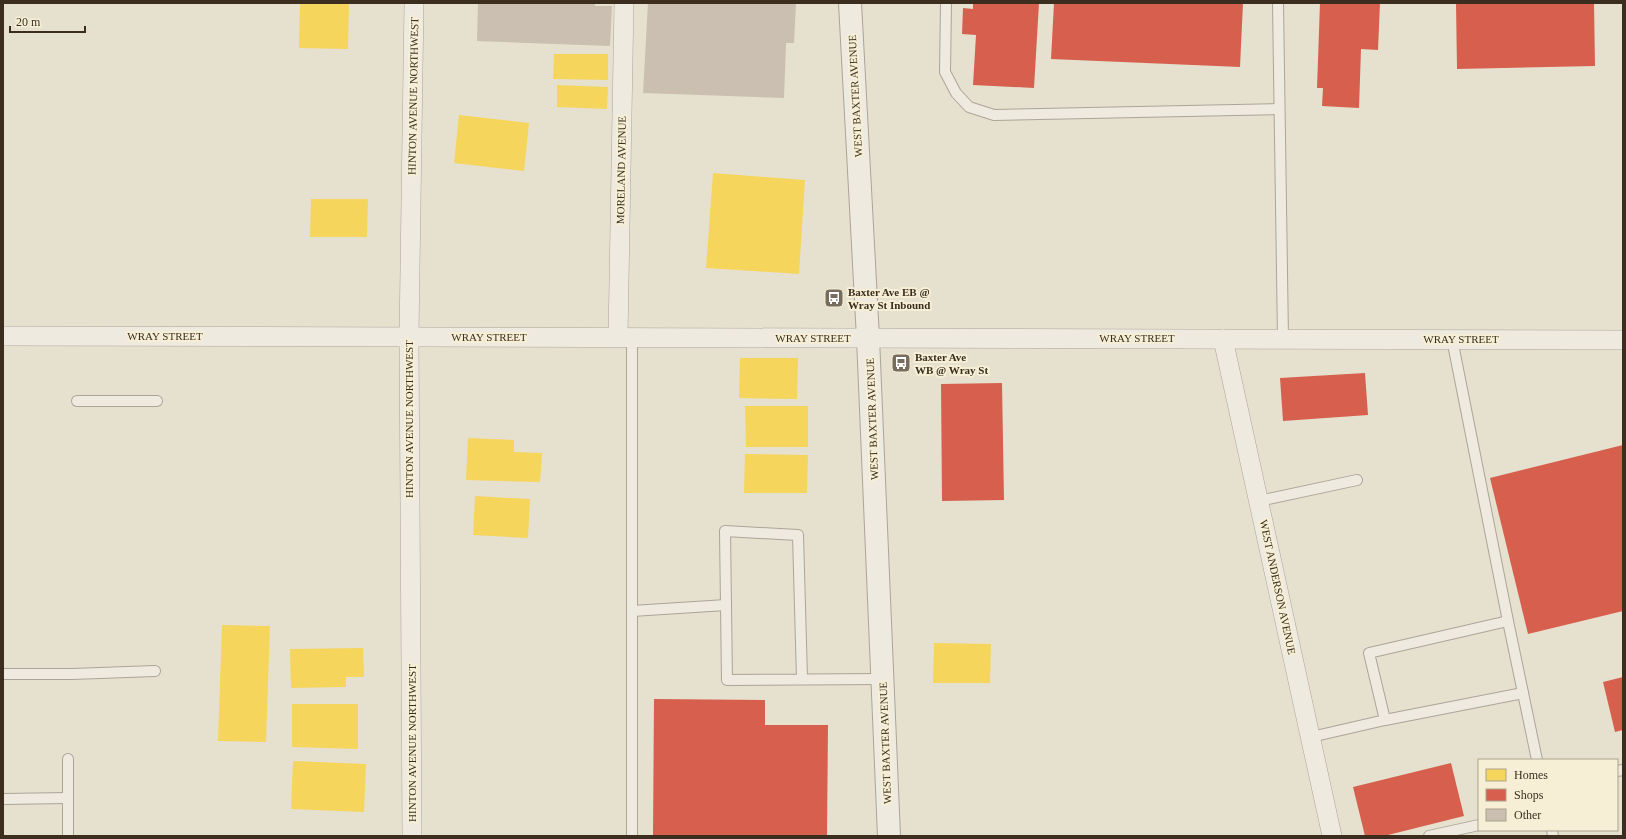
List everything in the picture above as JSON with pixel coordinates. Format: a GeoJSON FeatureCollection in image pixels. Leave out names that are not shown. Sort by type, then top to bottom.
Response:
{"type":"FeatureCollection","features":[{"type":"Feature","properties":{"kind":"street","name":"HINTON AVENUE NORTHWEST"},"geometry":{"type":"LineString","coordinates":[[412,836],[409,336],[414,3]]}},
{"type":"Feature","properties":{"kind":"street","name":"MORELAND AVENUE"},"geometry":{"type":"LineString","coordinates":[[624,3],[625,337]]}},
{"type":"Feature","properties":{"kind":"street","name":"WEST BAXTER AVENUE"},"geometry":{"type":"LineString","coordinates":[[850,3],[868,338],[889,836]]}},
{"type":"Feature","properties":{"kind":"street","name":"WRAY STREET"},"geometry":{"type":"LineString","coordinates":[[3,336],[1623,340]]}},
{"type":"Feature","properties":{"kind":"street","name":"WEST ANDERSON AVENUE"},"geometry":{"type":"LineString","coordinates":[[1223,339],[1332,836]]}},
{"type":"Feature","properties":{"kind":"lane"},"geometry":{"type":"LineString","coordinates":[[946,3],[945,72],[956,93],[969,107],[975,109],[994,115],[1279,109]]}},
{"type":"Feature","properties":{"kind":"lane"},"geometry":{"type":"LineString","coordinates":[[1278,3],[1283,339]]}},
{"type":"Feature","properties":{"kind":"lane"},"geometry":{"type":"LineString","coordinates":[[625,337],[632,611],[632,836]]}},
{"type":"Feature","properties":{"kind":"lane"},"geometry":{"type":"LineString","coordinates":[[1452,339],[1522,693],[1537,759]]}},
{"type":"Feature","properties":{"kind":"lane"},"geometry":{"type":"LineString","coordinates":[[77,401],[157,401]]}},
{"type":"Feature","properties":{"kind":"lane"},"geometry":{"type":"LineString","coordinates":[[1259,501],[1357,480]]}},
{"type":"Feature","properties":{"kind":"lane"},"geometry":{"type":"LineString","coordinates":[[802,680],[798,535],[725,531],[727,680],[802,680],[882,679]]}},
{"type":"Feature","properties":{"kind":"lane"},"geometry":{"type":"LineString","coordinates":[[632,611],[726,605]]}},
{"type":"Feature","properties":{"kind":"lane"},"geometry":{"type":"LineString","coordinates":[[1385,720],[1369,653],[1508,621]]}},
{"type":"Feature","properties":{"kind":"lane"},"geometry":{"type":"LineString","coordinates":[[3,674],[72,674],[155,671]]}},
{"type":"Feature","properties":{"kind":"lane"},"geometry":{"type":"LineString","coordinates":[[1311,737],[1385,720],[1522,693]]}},
{"type":"Feature","properties":{"kind":"lane"},"geometry":{"type":"LineString","coordinates":[[68,759],[68,836]]}},
{"type":"Feature","properties":{"kind":"lane"},"geometry":{"type":"LineString","coordinates":[[3,799],[68,798]]}},
{"type":"Feature","properties":{"kind":"lane"},"geometry":{"type":"LineString","coordinates":[[1429,836],[1478,825]]}},
{"type":"Feature","properties":{"kind":"building: Homes"},"geometry":{"type":"Polygon","coordinates":[[[300,3],[349,3],[348,49],[299,48],[300,3]]]}},
{"type":"Feature","properties":{"kind":"building: Homes"},"geometry":{"type":"Polygon","coordinates":[[[554,54],[608,54],[608,80],[553,79],[554,54]]]}},
{"type":"Feature","properties":{"kind":"building: Homes"},"geometry":{"type":"Polygon","coordinates":[[[557,85],[608,87],[607,109],[557,107],[557,85]]]}},
{"type":"Feature","properties":{"kind":"building: Homes"},"geometry":{"type":"Polygon","coordinates":[[[459,115],[529,123],[524,171],[454,163],[459,115]]]}},
{"type":"Feature","properties":{"kind":"building: Homes"},"geometry":{"type":"Polygon","coordinates":[[[713,173],[805,180],[799,274],[706,268],[713,173]]]}},
{"type":"Feature","properties":{"kind":"building: Homes"},"geometry":{"type":"Polygon","coordinates":[[[311,199],[368,199],[367,237],[310,237],[311,199]]]}},
{"type":"Feature","properties":{"kind":"building: Homes"},"geometry":{"type":"Polygon","coordinates":[[[740,358],[798,358],[797,399],[739,398],[740,358]]]}},
{"type":"Feature","properties":{"kind":"building: Homes"},"geometry":{"type":"Polygon","coordinates":[[[745,406],[808,406],[808,447],[746,447],[745,406]]]}},
{"type":"Feature","properties":{"kind":"building: Homes"},"geometry":{"type":"Polygon","coordinates":[[[468,438],[514,440],[514,452],[542,453],[540,482],[466,480],[468,438]]]}},
{"type":"Feature","properties":{"kind":"building: Homes"},"geometry":{"type":"Polygon","coordinates":[[[745,454],[808,455],[807,493],[744,493],[745,454]]]}},
{"type":"Feature","properties":{"kind":"building: Homes"},"geometry":{"type":"Polygon","coordinates":[[[475,496],[530,499],[528,538],[473,535],[475,496]]]}},
{"type":"Feature","properties":{"kind":"building: Homes"},"geometry":{"type":"Polygon","coordinates":[[[222,625],[270,626],[266,742],[218,741],[222,625]]]}},
{"type":"Feature","properties":{"kind":"building: Homes"},"geometry":{"type":"Polygon","coordinates":[[[934,643],[991,644],[990,683],[933,683],[934,643]]]}},
{"type":"Feature","properties":{"kind":"building: Homes"},"geometry":{"type":"Polygon","coordinates":[[[363,648],[364,677],[346,677],[346,687],[291,688],[290,649],[363,648]]]}},
{"type":"Feature","properties":{"kind":"building: Homes"},"geometry":{"type":"Polygon","coordinates":[[[292,704],[358,704],[358,749],[292,747],[292,704]]]}},
{"type":"Feature","properties":{"kind":"building: Homes"},"geometry":{"type":"Polygon","coordinates":[[[293,761],[366,764],[364,812],[291,809],[293,761]]]}},
{"type":"Feature","properties":{"kind":"building: Shops"},"geometry":{"type":"Polygon","coordinates":[[[973,3],[1039,3],[1034,88],[973,85],[976,35],[962,34],[963,8],[973,9],[973,3]]]}},
{"type":"Feature","properties":{"kind":"building: Shops"},"geometry":{"type":"Polygon","coordinates":[[[1054,3],[1243,3],[1240,67],[1051,59],[1054,3]]]}},
{"type":"Feature","properties":{"kind":"building: Shops"},"geometry":{"type":"Polygon","coordinates":[[[1320,3],[1380,3],[1378,50],[1361,49],[1359,108],[1322,106],[1323,88],[1317,88],[1320,3]]]}},
{"type":"Feature","properties":{"kind":"building: Shops"},"geometry":{"type":"Polygon","coordinates":[[[1456,3],[1594,3],[1595,66],[1457,69],[1456,3]]]}},
{"type":"Feature","properties":{"kind":"building: Shops"},"geometry":{"type":"Polygon","coordinates":[[[1365,373],[1368,415],[1283,421],[1280,378],[1365,373]]]}},
{"type":"Feature","properties":{"kind":"building: Shops"},"geometry":{"type":"Polygon","coordinates":[[[1002,383],[1004,500],[942,501],[941,384],[1002,383]]]}},
{"type":"Feature","properties":{"kind":"building: Shops"},"geometry":{"type":"Polygon","coordinates":[[[1623,445],[1623,611],[1528,634],[1490,478],[1623,445]]]}},
{"type":"Feature","properties":{"kind":"building: Shops"},"geometry":{"type":"Polygon","coordinates":[[[1623,677],[1623,730],[1615,732],[1603,682],[1623,677]]]}},
{"type":"Feature","properties":{"kind":"building: Shops"},"geometry":{"type":"Polygon","coordinates":[[[654,699],[765,700],[765,725],[828,725],[827,836],[653,836],[654,699]]]}},
{"type":"Feature","properties":{"kind":"building: Shops"},"geometry":{"type":"Polygon","coordinates":[[[1451,763],[1464,816],[1384,836],[1365,836],[1353,787],[1451,763]]]}},
{"type":"Feature","properties":{"kind":"building: Other"},"geometry":{"type":"Polygon","coordinates":[[[478,3],[595,3],[595,6],[612,6],[610,46],[477,41],[478,3]]]}},
{"type":"Feature","properties":{"kind":"building: Other"},"geometry":{"type":"Polygon","coordinates":[[[648,3],[796,3],[794,43],[786,43],[784,98],[643,93],[648,3]]]}},
{"type":"Feature","properties":{"kind":"place","name":"Baxter Ave EB @ Wray St Inbound"},"geometry":{"type":"Point","coordinates":[834,298]}},
{"type":"Feature","properties":{"kind":"place","name":"Baxter Ave WB @ Wray St"},"geometry":{"type":"Point","coordinates":[901,363]}}]}
